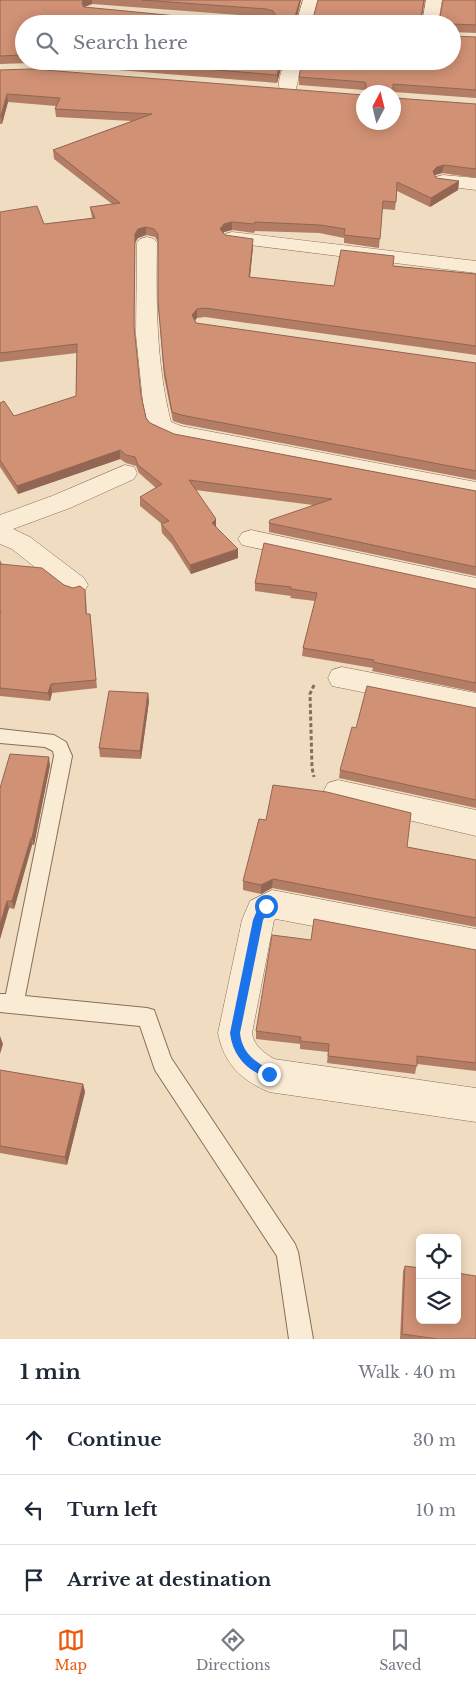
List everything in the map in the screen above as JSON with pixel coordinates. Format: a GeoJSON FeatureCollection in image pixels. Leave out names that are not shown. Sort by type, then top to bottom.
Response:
{"type":"FeatureCollection","features":[{"type":"Feature","properties":{"kind":"street"},"geometry":{"type":"LineString","coordinates":[[307,15],[312,0]]}},
{"type":"Feature","properties":{"kind":"street"},"geometry":{"type":"LineString","coordinates":[[432,15],[434,0]]}},
{"type":"Feature","properties":{"kind":"street"},"geometry":{"type":"LineString","coordinates":[[288,90],[291,70]]}},
{"type":"Feature","properties":{"kind":"street"},"geometry":{"type":"LineString","coordinates":[[443,181],[476,184]]}},
{"type":"Feature","properties":{"kind":"street"},"geometry":{"type":"LineString","coordinates":[[232,238],[476,267]]}},
{"type":"Feature","properties":{"kind":"street"},"geometry":{"type":"LineString","coordinates":[[147,243],[145,318],[152,394],[160,426],[174,433],[476,490]]}},
{"type":"Feature","properties":{"kind":"street"},"geometry":{"type":"LineString","coordinates":[[0,524],[61,502],[125,473]]}},
{"type":"Feature","properties":{"kind":"street"},"geometry":{"type":"LineString","coordinates":[[0,533],[21,543],[75,585]]}},
{"type":"Feature","properties":{"kind":"street"},"geometry":{"type":"LineString","coordinates":[[251,539],[476,587]]}},
{"type":"Feature","properties":{"kind":"street"},"geometry":{"type":"LineString","coordinates":[[342,678],[476,704]]}},
{"type":"Feature","properties":{"kind":"street"},"geometry":{"type":"LineString","coordinates":[[338,792],[476,823]]}},
{"type":"Feature","properties":{"kind":"street"},"geometry":{"type":"LineString","coordinates":[[476,943],[272,904],[261,911],[258,920],[235,1033],[236,1045],[242,1056],[254,1067],[269,1074],[476,1104]]}},
{"type":"Feature","properties":{"kind":"lane"},"geometry":{"type":"LineString","coordinates":[[0,736],[48,740],[60,747],[63,756],[7,1004],[147,1017],[162,1062],[287,1252],[301,1339]]}},
{"type":"Feature","properties":{"kind":"path"},"geometry":{"type":"LineString","coordinates":[[338,792],[324,786],[315,778],[312,768],[310,694],[315,683],[327,678],[342,678]]}},
{"type":"Feature","properties":{"kind":"building"},"geometry":{"type":"Polygon","coordinates":[[[0,0],[83,0],[82,4],[84,7],[166,15],[15,15],[15,55],[0,56],[0,0]]]}},
{"type":"Feature","properties":{"kind":"building"},"geometry":{"type":"Polygon","coordinates":[[[142,0],[300,0],[296,15],[275,15],[273,11],[266,9],[142,0]]]}},
{"type":"Feature","properties":{"kind":"building"},"geometry":{"type":"Polygon","coordinates":[[[318,0],[424,0],[421,15],[314,15],[318,0]]]}},
{"type":"Feature","properties":{"kind":"building"},"geometry":{"type":"Polygon","coordinates":[[[443,0],[476,0],[476,25],[461,24],[461,15],[440,15],[443,0]]]}},
{"type":"Feature","properties":{"kind":"building"},"geometry":{"type":"Polygon","coordinates":[[[461,36],[476,37],[476,90],[393,84],[366,85],[365,82],[299,77],[300,70],[461,70],[461,36]]]}},
{"type":"Feature","properties":{"kind":"building"},"geometry":{"type":"Polygon","coordinates":[[[0,70],[15,70],[44,70],[356,94],[356,130],[401,130],[401,98],[476,104],[476,169],[444,165],[437,167],[433,171],[436,178],[459,181],[431,198],[397,182],[396,202],[383,201],[380,239],[344,235],[345,229],[320,225],[232,222],[224,224],[220,229],[225,235],[253,239],[249,277],[334,286],[341,250],[394,256],[393,266],[476,274],[476,346],[205,308],[197,309],[192,315],[196,323],[476,363],[476,471],[172,412],[164,369],[158,302],[158,234],[154,229],[146,227],[138,229],[135,234],[134,326],[141,395],[146,418],[150,423],[174,434],[476,491],[476,567],[269,523],[270,520],[332,499],[189,480],[216,519],[212,523],[238,549],[190,565],[171,535],[161,524],[169,521],[140,497],[162,484],[138,465],[135,457],[126,455],[120,450],[17,486],[0,460],[0,403],[4,401],[14,416],[76,396],[77,344],[0,353],[0,212],[37,206],[44,224],[95,218],[90,207],[120,203],[53,150],[152,114],[55,109],[60,98],[7,94],[0,116],[0,70]]]}},
{"type":"Feature","properties":{"kind":"building"},"geometry":{"type":"Polygon","coordinates":[[[217,70],[278,70],[277,75],[217,70]]]}},
{"type":"Feature","properties":{"kind":"building"},"geometry":{"type":"Polygon","coordinates":[[[264,543],[476,589],[476,683],[373,662],[374,660],[303,648],[317,593],[291,589],[291,587],[255,583],[264,543]]]}},
{"type":"Feature","properties":{"kind":"building"},"geometry":{"type":"Polygon","coordinates":[[[0,564],[42,568],[64,585],[73,588],[80,586],[85,590],[86,614],[90,614],[96,680],[51,684],[48,693],[0,688],[0,564]]]}},
{"type":"Feature","properties":{"kind":"building"},"geometry":{"type":"Polygon","coordinates":[[[367,686],[476,708],[476,800],[340,770],[352,727],[356,728],[367,686]]]}},
{"type":"Feature","properties":{"kind":"building"},"geometry":{"type":"Polygon","coordinates":[[[109,691],[148,693],[140,751],[99,748],[109,691]]]}},
{"type":"Feature","properties":{"kind":"building"},"geometry":{"type":"Polygon","coordinates":[[[10,754],[49,757],[32,838],[12,901],[7,901],[0,925],[0,788],[10,754]]]}},
{"type":"Feature","properties":{"kind":"building"},"geometry":{"type":"Polygon","coordinates":[[[273,785],[327,792],[411,813],[407,847],[476,860],[476,918],[273,879],[261,885],[243,881],[259,819],[266,820],[273,785]]]}},
{"type":"Feature","properties":{"kind":"building"},"geometry":{"type":"Polygon","coordinates":[[[314,919],[476,950],[476,1063],[417,1056],[417,1066],[328,1056],[329,1044],[300,1041],[301,1037],[256,1031],[272,935],[311,940],[314,919]]]}},
{"type":"Feature","properties":{"kind":"building"},"geometry":{"type":"Polygon","coordinates":[[[0,1070],[83,1084],[65,1157],[0,1146],[0,1070]]]}},
{"type":"Feature","properties":{"kind":"building"},"geometry":{"type":"Polygon","coordinates":[[[405,1266],[416,1267],[416,1324],[461,1324],[461,1274],[476,1276],[476,1339],[438,1339],[402,1334],[405,1266]]]}},
{"type":"Feature","properties":{"kind":"route"},"geometry":{"type":"LineString","coordinates":[[266,906],[261,911],[258,920],[235,1033],[236,1045],[242,1056],[254,1067],[269,1074]]}}]}
